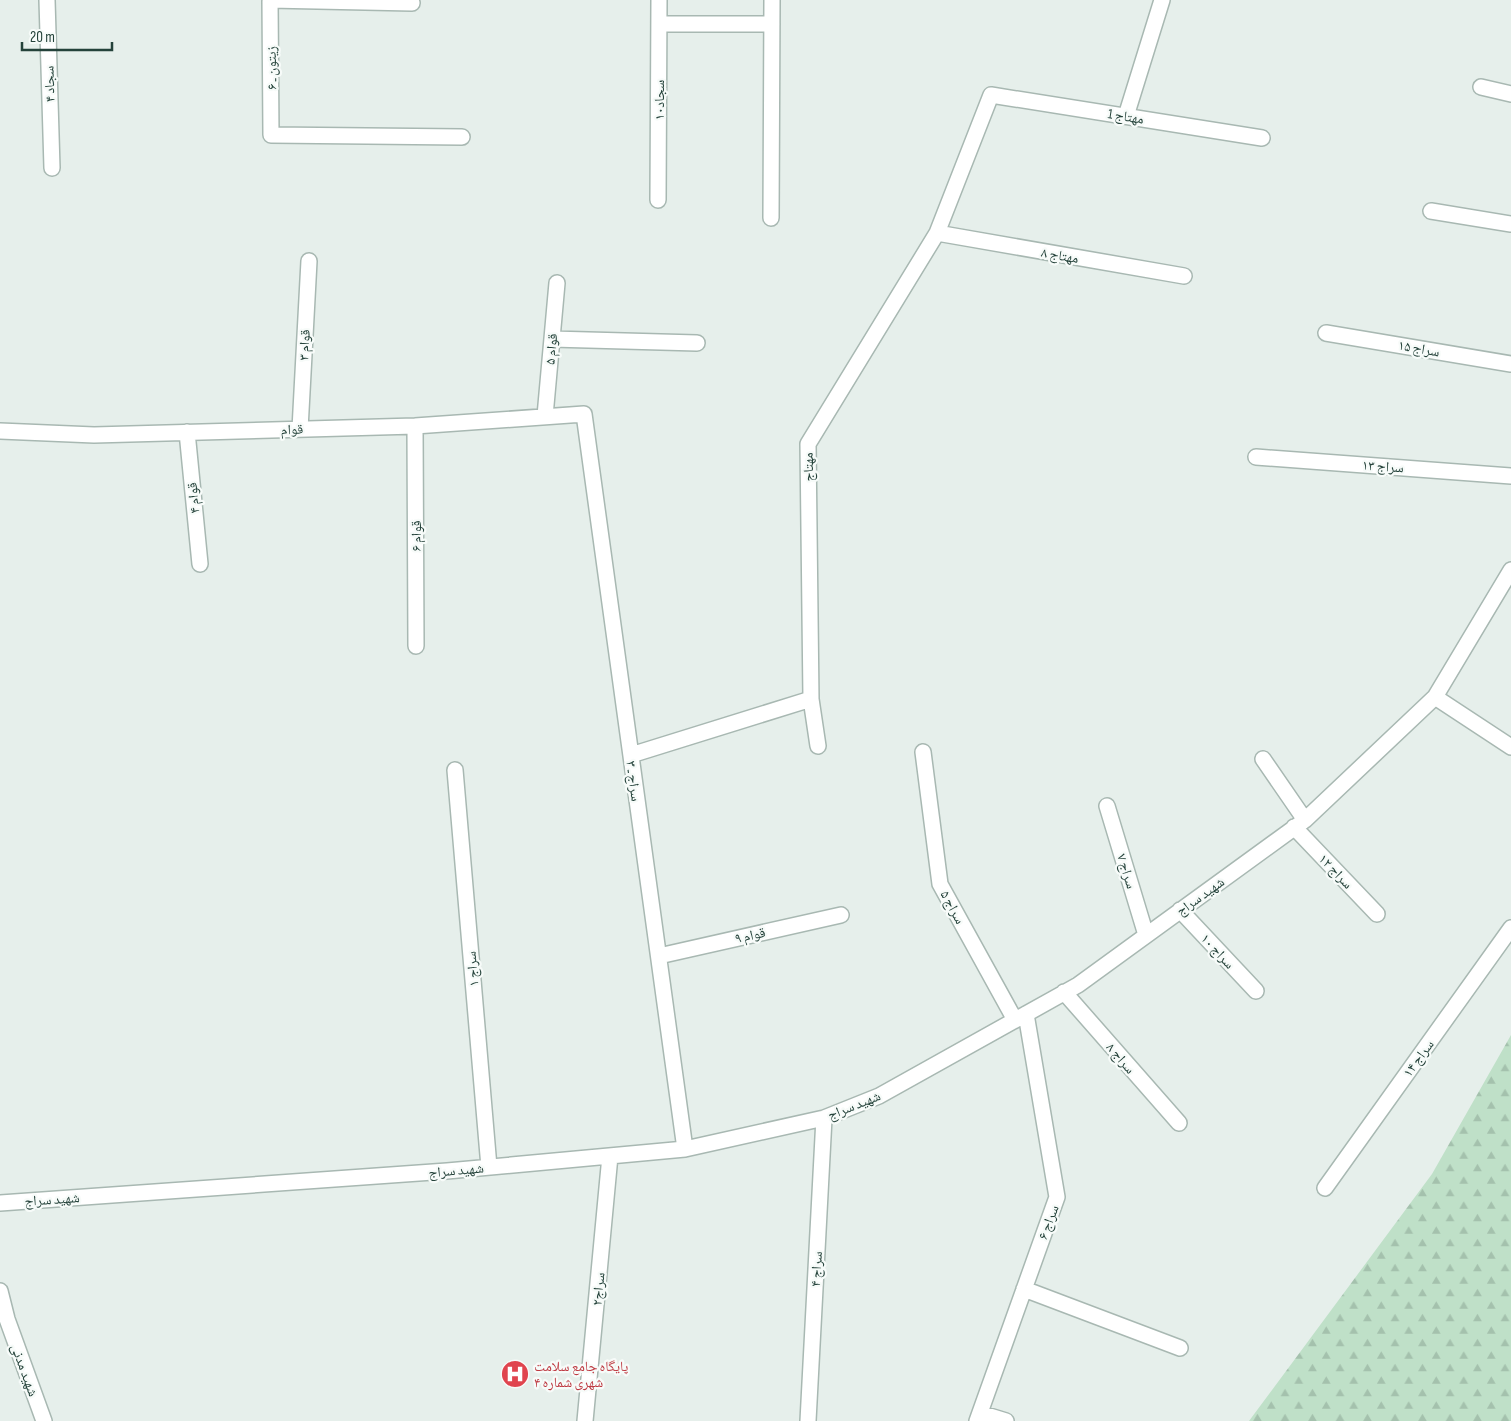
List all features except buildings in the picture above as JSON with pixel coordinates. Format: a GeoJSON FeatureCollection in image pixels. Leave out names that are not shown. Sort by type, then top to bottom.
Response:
{"type":"FeatureCollection","features":[{"type":"Feature","properties":{"kind":"street","name":"سجاد ۴"},"geometry":{"type":"LineString","coordinates":[[47,0],[52,168]]}},
{"type":"Feature","properties":{"kind":"street"},"geometry":{"type":"LineString","coordinates":[[270,0],[412,2]]}},
{"type":"Feature","properties":{"kind":"street","name":"زیتون ـ ۶"},"geometry":{"type":"LineString","coordinates":[[270,0],[271,135],[462,137]]}},
{"type":"Feature","properties":{"kind":"street","name":"سجاد۱۰"},"geometry":{"type":"LineString","coordinates":[[658,200],[659,0]]}},
{"type":"Feature","properties":{"kind":"street"},"geometry":{"type":"LineString","coordinates":[[771,218],[772,0]]}},
{"type":"Feature","properties":{"kind":"street"},"geometry":{"type":"LineString","coordinates":[[1126,116],[1162,0]]}},
{"type":"Feature","properties":{"kind":"street"},"geometry":{"type":"LineString","coordinates":[[659,24],[772,24]]}},
{"type":"Feature","properties":{"kind":"street"},"geometry":{"type":"LineString","coordinates":[[1480,87],[1511,94]]}},
{"type":"Feature","properties":{"kind":"street","name":"مهتاج 1"},"geometry":{"type":"LineString","coordinates":[[991,94],[1262,138]]}},
{"type":"Feature","properties":{"kind":"street","name":"مهتاج"},"geometry":{"type":"LineString","coordinates":[[818,746],[811,699],[808,444],[937,233],[991,94]]}},
{"type":"Feature","properties":{"kind":"street"},"geometry":{"type":"LineString","coordinates":[[1431,211],[1511,224]]}},
{"type":"Feature","properties":{"kind":"street","name":"مهتاج ۸"},"geometry":{"type":"LineString","coordinates":[[937,233],[1184,276]]}},
{"type":"Feature","properties":{"kind":"street","name":"قوام ۳"},"geometry":{"type":"LineString","coordinates":[[300,429],[309,261]]}},
{"type":"Feature","properties":{"kind":"street","name":"قوام ۵"},"geometry":{"type":"LineString","coordinates":[[545,416],[557,283]]}},
{"type":"Feature","properties":{"kind":"street","name":"سراج ۱۵"},"geometry":{"type":"LineString","coordinates":[[1326,332],[1511,364]]}},
{"type":"Feature","properties":{"kind":"street"},"geometry":{"type":"LineString","coordinates":[[552,339],[697,343]]}},
{"type":"Feature","properties":{"kind":"street","name":"قوام"},"geometry":{"type":"LineString","coordinates":[[0,431],[94,435],[415,426],[584,414]]}},
{"type":"Feature","properties":{"kind":"street","name":"سراج ـ ۳"},"geometry":{"type":"LineString","coordinates":[[584,414],[685,1149]]}},
{"type":"Feature","properties":{"kind":"street","name":"قوام ۶"},"geometry":{"type":"LineString","coordinates":[[415,426],[416,646]]}},
{"type":"Feature","properties":{"kind":"street","name":"قوام ۴"},"geometry":{"type":"LineString","coordinates":[[187,432],[200,564]]}},
{"type":"Feature","properties":{"kind":"street","name":"سراج ۱۳"},"geometry":{"type":"LineString","coordinates":[[1256,456],[1511,476]]}},
{"type":"Feature","properties":{"kind":"street","name":"شهید سراج"},"geometry":{"type":"LineString","coordinates":[[0,1203],[489,1167],[685,1149],[824,1118],[879,1096],[1078,985],[1300,824],[1434,697],[1511,570]]}},
{"type":"Feature","properties":{"kind":"street"},"geometry":{"type":"LineString","coordinates":[[1434,697],[1511,747]]}},
{"type":"Feature","properties":{"kind":"street"},"geometry":{"type":"LineString","coordinates":[[631,755],[811,699]]}},
{"type":"Feature","properties":{"kind":"street","name":"سراج ۵"},"geometry":{"type":"LineString","coordinates":[[923,752],[940,884],[1020,1017]]}},
{"type":"Feature","properties":{"kind":"street","name":"سراج ۱۲"},"geometry":{"type":"LineString","coordinates":[[1263,759],[1300,824],[1377,914]]}},
{"type":"Feature","properties":{"kind":"street","name":"سراج ۱"},"geometry":{"type":"LineString","coordinates":[[455,770],[489,1167]]}},
{"type":"Feature","properties":{"kind":"street","name":"سراج ۷"},"geometry":{"type":"LineString","coordinates":[[1107,806],[1146,935]]}},
{"type":"Feature","properties":{"kind":"street","name":"سراج ۱۰"},"geometry":{"type":"LineString","coordinates":[[1180,910],[1256,991]]}},
{"type":"Feature","properties":{"kind":"street","name":"قوام ۹"},"geometry":{"type":"LineString","coordinates":[[658,956],[841,915]]}},
{"type":"Feature","properties":{"kind":"street","name":"سراج ۱۴"},"geometry":{"type":"LineString","coordinates":[[1325,1188],[1511,928]]}},
{"type":"Feature","properties":{"kind":"street","name":"سراج ۸"},"geometry":{"type":"LineString","coordinates":[[1064,992],[1179,1123]]}},
{"type":"Feature","properties":{"kind":"street","name":"سراج ۶"},"geometry":{"type":"LineString","coordinates":[[978,1417],[1057,1197],[1020,1017]]}},
{"type":"Feature","properties":{"kind":"street","name":"سراج ۴"},"geometry":{"type":"LineString","coordinates":[[808,1421],[824,1118]]}},
{"type":"Feature","properties":{"kind":"street","name":"سراج۲"},"geometry":{"type":"LineString","coordinates":[[585,1421],[610,1156]]}},
{"type":"Feature","properties":{"kind":"street"},"geometry":{"type":"LineString","coordinates":[[1024,1289],[1180,1348]]}},
{"type":"Feature","properties":{"kind":"street","name":"شهید مدنی"},"geometry":{"type":"LineString","coordinates":[[0,1291],[3,1316],[44,1421]]}},
{"type":"Feature","properties":{"kind":"street"},"geometry":{"type":"LineString","coordinates":[[978,1417],[1006,1421]]}},
{"type":"Feature","properties":{"kind":"green space"},"geometry":{"type":"Polygon","coordinates":[[[1511,1035],[1511,1421],[1249,1421],[1432,1174],[1511,1035]]]}},
{"type":"Feature","properties":{"kind":"place","name":"پایگاه جامع سلامت شهری شماره ۴"},"geometry":{"type":"Point","coordinates":[515,1374]}}]}
